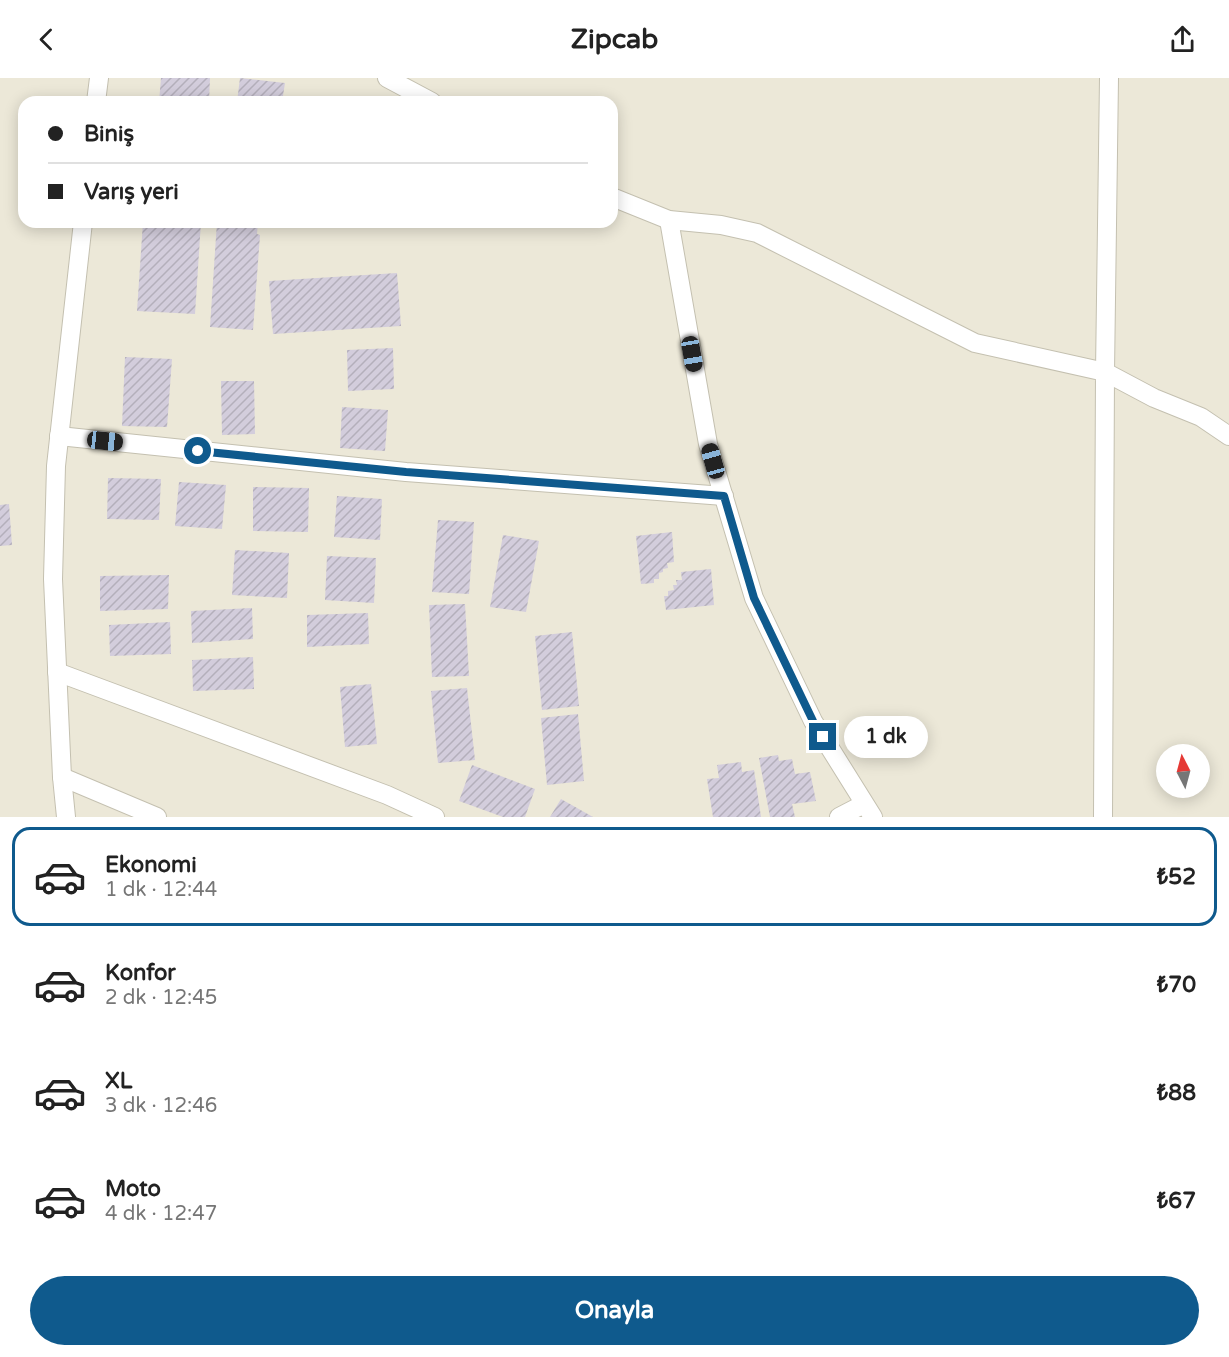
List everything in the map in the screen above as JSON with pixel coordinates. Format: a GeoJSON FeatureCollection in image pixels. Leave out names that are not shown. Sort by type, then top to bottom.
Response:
{"type":"FeatureCollection","features":[{"type":"Feature","properties":{"kind":"street"},"geometry":{"type":"LineString","coordinates":[[97,96],[99,78]]}},
{"type":"Feature","properties":{"kind":"street"},"geometry":{"type":"LineString","coordinates":[[387,78],[421,96]]}},
{"type":"Feature","properties":{"kind":"street"},"geometry":{"type":"LineString","coordinates":[[1103,817],[1109,78]]}},
{"type":"Feature","properties":{"kind":"street"},"geometry":{"type":"LineString","coordinates":[[618,199],[669,220],[721,225],[757,233],[975,344],[1105,372],[1154,398],[1201,417],[1229,436]]}},
{"type":"Feature","properties":{"kind":"street"},"geometry":{"type":"LineString","coordinates":[[669,220],[708,444],[754,598],[813,721],[869,810],[839,817]]}},
{"type":"Feature","properties":{"kind":"street"},"geometry":{"type":"LineString","coordinates":[[66,817],[62,777],[54,579],[56,466],[82,228]]}},
{"type":"Feature","properties":{"kind":"street"},"geometry":{"type":"LineString","coordinates":[[59,436],[406,472],[724,496]]}},
{"type":"Feature","properties":{"kind":"street"},"geometry":{"type":"LineString","coordinates":[[57,672],[387,795],[435,817]]}},
{"type":"Feature","properties":{"kind":"street"},"geometry":{"type":"LineString","coordinates":[[62,777],[157,817]]}},
{"type":"Feature","properties":{"kind":"building"},"geometry":{"type":"Polygon","coordinates":[[[161,78],[210,78],[209,96],[160,96],[161,78]]]}},
{"type":"Feature","properties":{"kind":"building"},"geometry":{"type":"Polygon","coordinates":[[[240,78],[285,83],[283,96],[238,96],[240,78]]]}},
{"type":"Feature","properties":{"kind":"building"},"geometry":{"type":"Polygon","coordinates":[[[143,228],[201,228],[195,314],[137,311],[143,228]]]}},
{"type":"Feature","properties":{"kind":"building"},"geometry":{"type":"Polygon","coordinates":[[[217,228],[258,228],[257,234],[260,235],[253,330],[210,327],[217,228]]]}},
{"type":"Feature","properties":{"kind":"building"},"geometry":{"type":"Polygon","coordinates":[[[397,273],[401,326],[273,334],[269,281],[397,273]]]}},
{"type":"Feature","properties":{"kind":"building"},"geometry":{"type":"Polygon","coordinates":[[[393,348],[394,389],[348,391],[347,350],[393,348]]]}},
{"type":"Feature","properties":{"kind":"building"},"geometry":{"type":"Polygon","coordinates":[[[125,357],[172,359],[167,427],[122,426],[125,357]]]}},
{"type":"Feature","properties":{"kind":"building"},"geometry":{"type":"Polygon","coordinates":[[[221,381],[254,381],[255,434],[222,435],[221,381]]]}},
{"type":"Feature","properties":{"kind":"building"},"geometry":{"type":"Polygon","coordinates":[[[342,407],[388,410],[385,451],[340,448],[342,407]]]}},
{"type":"Feature","properties":{"kind":"building"},"geometry":{"type":"Polygon","coordinates":[[[108,478],[161,479],[159,520],[107,519],[108,478]]]}},
{"type":"Feature","properties":{"kind":"building"},"geometry":{"type":"Polygon","coordinates":[[[179,482],[226,485],[222,529],[175,526],[179,482]]]}},
{"type":"Feature","properties":{"kind":"building"},"geometry":{"type":"Polygon","coordinates":[[[253,487],[309,488],[308,532],[253,531],[253,487]]]}},
{"type":"Feature","properties":{"kind":"building"},"geometry":{"type":"Polygon","coordinates":[[[337,496],[382,499],[380,540],[334,537],[337,496]]]}},
{"type":"Feature","properties":{"kind":"building"},"geometry":{"type":"Polygon","coordinates":[[[9,504],[12,545],[0,546],[0,505],[9,504]]]}},
{"type":"Feature","properties":{"kind":"building"},"geometry":{"type":"Polygon","coordinates":[[[438,520],[474,522],[469,594],[432,592],[438,520]]]}},
{"type":"Feature","properties":{"kind":"building"},"geometry":{"type":"Polygon","coordinates":[[[672,532],[674,562],[667,563],[668,568],[659,573],[659,579],[654,579],[654,583],[641,584],[636,536],[672,532]]]}},
{"type":"Feature","properties":{"kind":"building"},"geometry":{"type":"Polygon","coordinates":[[[503,535],[539,541],[526,612],[490,607],[503,535]]]}},
{"type":"Feature","properties":{"kind":"building"},"geometry":{"type":"Polygon","coordinates":[[[235,550],[289,553],[287,598],[232,595],[235,550]]]}},
{"type":"Feature","properties":{"kind":"building"},"geometry":{"type":"Polygon","coordinates":[[[327,556],[376,558],[374,603],[325,600],[327,556]]]}},
{"type":"Feature","properties":{"kind":"building"},"geometry":{"type":"Polygon","coordinates":[[[711,569],[714,605],[666,610],[664,596],[668,596],[668,591],[674,590],[673,585],[677,585],[676,580],[682,580],[681,572],[711,569]]]}},
{"type":"Feature","properties":{"kind":"building"},"geometry":{"type":"Polygon","coordinates":[[[169,575],[168,609],[100,611],[100,576],[169,575]]]}},
{"type":"Feature","properties":{"kind":"building"},"geometry":{"type":"Polygon","coordinates":[[[465,604],[469,676],[432,677],[429,605],[465,604]]]}},
{"type":"Feature","properties":{"kind":"building"},"geometry":{"type":"Polygon","coordinates":[[[252,608],[253,639],[192,643],[191,611],[252,608]]]}},
{"type":"Feature","properties":{"kind":"building"},"geometry":{"type":"Polygon","coordinates":[[[368,613],[369,644],[307,647],[307,615],[368,613]]]}},
{"type":"Feature","properties":{"kind":"building"},"geometry":{"type":"Polygon","coordinates":[[[170,622],[171,654],[110,656],[109,625],[170,622]]]}},
{"type":"Feature","properties":{"kind":"building"},"geometry":{"type":"Polygon","coordinates":[[[572,632],[579,706],[542,710],[535,636],[572,632]]]}},
{"type":"Feature","properties":{"kind":"building"},"geometry":{"type":"Polygon","coordinates":[[[253,657],[254,689],[193,691],[192,660],[253,657]]]}},
{"type":"Feature","properties":{"kind":"building"},"geometry":{"type":"Polygon","coordinates":[[[371,684],[377,744],[345,747],[340,687],[371,684]]]}},
{"type":"Feature","properties":{"kind":"building"},"geometry":{"type":"Polygon","coordinates":[[[467,688],[475,760],[438,763],[431,691],[467,688]]]}},
{"type":"Feature","properties":{"kind":"building"},"geometry":{"type":"Polygon","coordinates":[[[578,714],[584,781],[547,785],[541,718],[578,714]]]}},
{"type":"Feature","properties":{"kind":"building"},"geometry":{"type":"Polygon","coordinates":[[[778,755],[779,761],[792,759],[795,774],[810,772],[816,801],[792,804],[795,817],[770,817],[759,758],[778,755]]]}},
{"type":"Feature","properties":{"kind":"building"},"geometry":{"type":"Polygon","coordinates":[[[741,762],[742,772],[754,770],[761,817],[713,817],[707,779],[719,778],[717,765],[741,762]]]}},
{"type":"Feature","properties":{"kind":"building"},"geometry":{"type":"Polygon","coordinates":[[[472,765],[535,789],[525,817],[503,817],[459,801],[472,765]]]}},
{"type":"Feature","properties":{"kind":"building"},"geometry":{"type":"Polygon","coordinates":[[[561,799],[593,817],[550,817],[561,799]]]}},
{"type":"Feature","properties":{"kind":"route"},"geometry":{"type":"LineString","coordinates":[[198,451],[406,472],[724,496],[754,598],[813,721],[823,737]]}}]}
